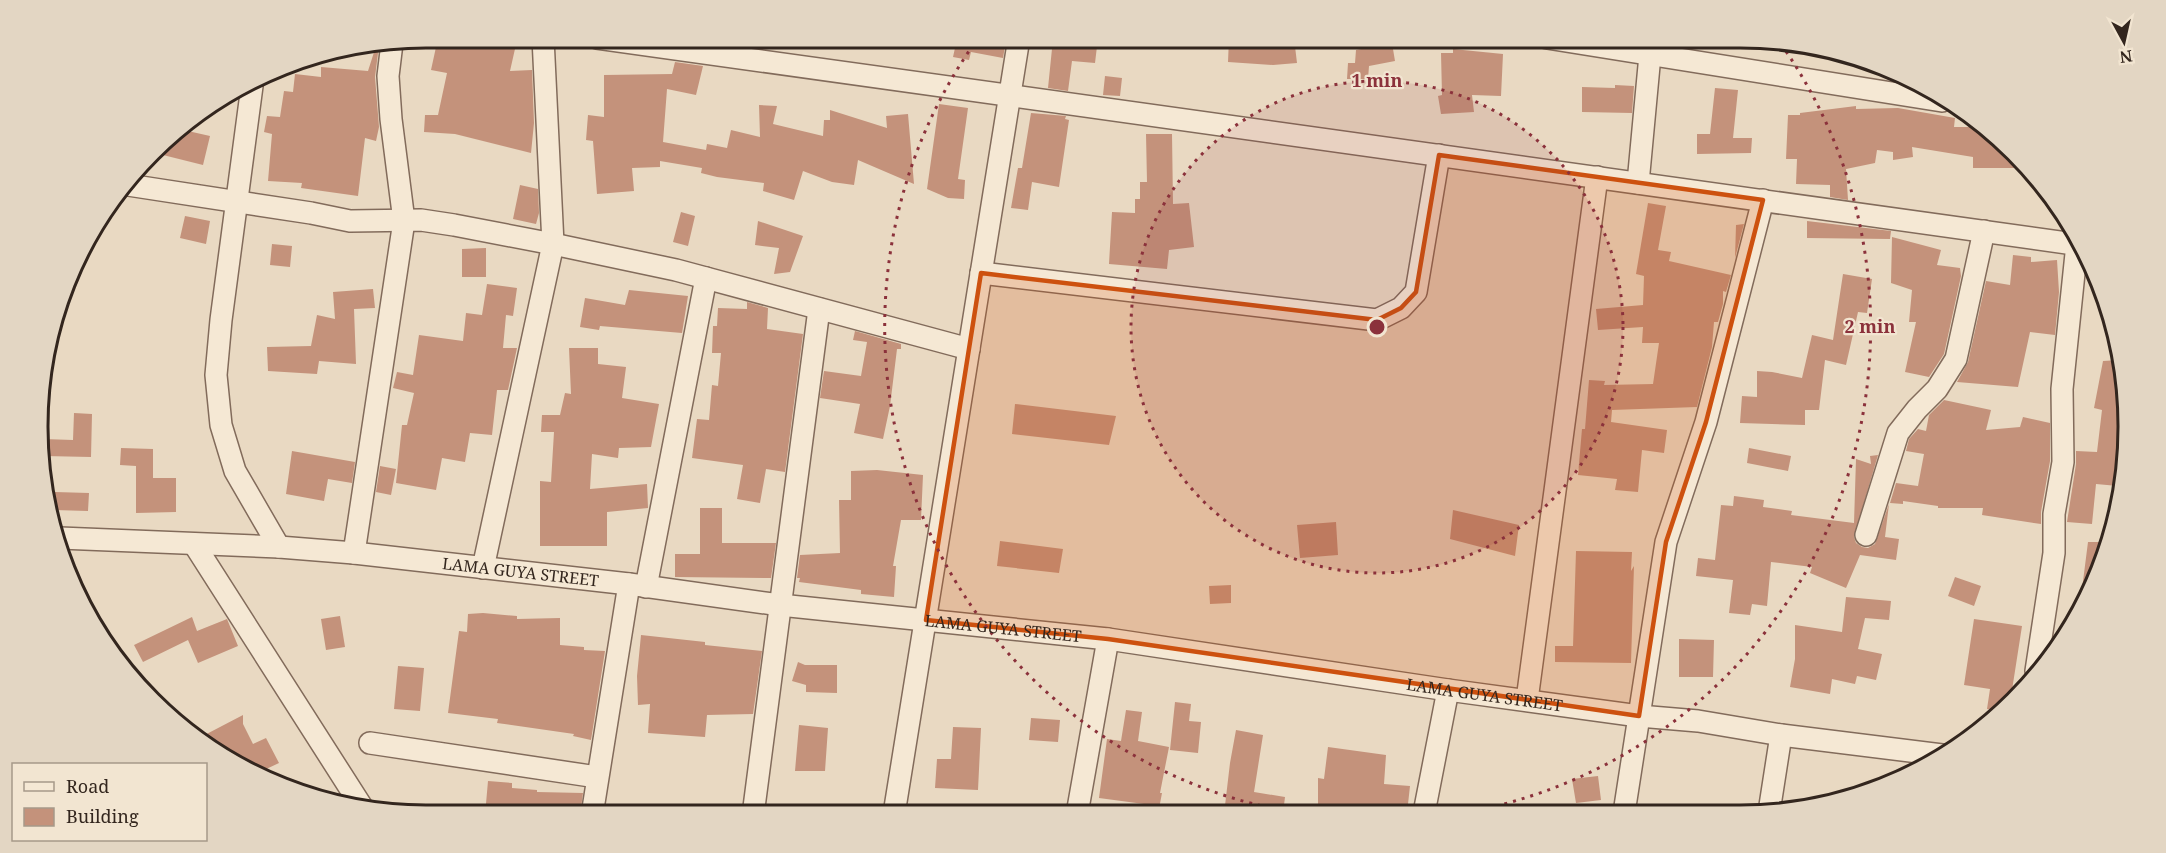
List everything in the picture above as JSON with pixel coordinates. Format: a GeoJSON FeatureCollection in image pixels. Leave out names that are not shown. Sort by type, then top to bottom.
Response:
{"type":"FeatureCollection","features":[{"type":"Feature","properties":{"kind":"street"},"geometry":{"type":"LineString","coordinates":[[483,568],[553,244],[543,48]]}},
{"type":"Feature","properties":{"kind":"street"},"geometry":{"type":"LineString","coordinates":[[669,48],[2071,244]]}},
{"type":"Feature","properties":{"kind":"street"},"geometry":{"type":"LineString","coordinates":[[895,805],[1016,48]]}},
{"type":"Feature","properties":{"kind":"street"},"geometry":{"type":"LineString","coordinates":[[1608,48],[1929,99]]}},
{"type":"Feature","properties":{"kind":"street"},"geometry":{"type":"LineString","coordinates":[[354,553],[404,221],[390,108],[388,76],[391,50]]}},
{"type":"Feature","properties":{"kind":"street"},"geometry":{"type":"LineString","coordinates":[[1638,183],[1650,55]]}},
{"type":"Feature","properties":{"kind":"street"},"geometry":{"type":"LineString","coordinates":[[251,91],[216,375],[221,425],[235,471],[279,547]]}},
{"type":"Feature","properties":{"kind":"street"},"geometry":{"type":"LineString","coordinates":[[981,273],[1377,320],[1401,308],[1416,292],[1439,155]]}},
{"type":"Feature","properties":{"kind":"street"},"geometry":{"type":"LineString","coordinates":[[1527,700],[1597,177]]}},
{"type":"Feature","properties":{"kind":"street"},"geometry":{"type":"LineString","coordinates":[[134,186],[350,221],[404,221],[454,225],[553,244],[706,278],[969,349]]}},
{"type":"Feature","properties":{"kind":"street"},"geometry":{"type":"LineString","coordinates":[[1625,805],[1666,542],[1706,422],[1763,200]]}},
{"type":"Feature","properties":{"kind":"street"},"geometry":{"type":"LineString","coordinates":[[1866,535],[1898,433],[1937,389],[1956,359],[1984,231]]}},
{"type":"Feature","properties":{"kind":"street"},"geometry":{"type":"LineString","coordinates":[[2038,660],[2054,553],[2054,514],[2063,462],[2062,389],[2078,257]]}},
{"type":"Feature","properties":{"kind":"street"},"geometry":{"type":"LineString","coordinates":[[593,805],[597,777],[637,585],[706,278]]}},
{"type":"Feature","properties":{"kind":"street"},"geometry":{"type":"LineString","coordinates":[[754,805],[819,309]]}},
{"type":"Feature","properties":{"kind":"street","name":"LAMA GUYA STREET"},"geometry":{"type":"LineString","coordinates":[[65,538],[279,547],[354,553],[637,585],[780,605],[1108,639],[1448,690],[1639,716],[1698,721],[1781,735],[1928,755]]}},
{"type":"Feature","properties":{"kind":"street"},"geometry":{"type":"LineString","coordinates":[[194,544],[357,799]]}},
{"type":"Feature","properties":{"kind":"street"},"geometry":{"type":"LineString","coordinates":[[1079,805],[1108,639]]}},
{"type":"Feature","properties":{"kind":"street"},"geometry":{"type":"LineString","coordinates":[[1426,805],[1448,690]]}},
{"type":"Feature","properties":{"kind":"street"},"geometry":{"type":"LineString","coordinates":[[1770,803],[1781,735]]}},
{"type":"Feature","properties":{"kind":"street"},"geometry":{"type":"LineString","coordinates":[[370,742],[597,777]]}},
{"type":"Feature","properties":{"kind":"highlighted area"},"geometry":{"type":"Polygon","coordinates":[[[1439,155],[1763,200],[1706,422],[1666,542],[1639,716],[1108,639],[926,620],[981,273],[1377,320],[1401,308],[1416,292],[1439,155]]]}},
{"type":"Feature","properties":{"kind":"building"},"geometry":{"type":"Polygon","coordinates":[[[436,48],[515,48],[510,71],[532,70],[534,123],[531,153],[455,134],[424,132],[425,115],[438,115],[447,73],[431,70],[436,48]]]}},
{"type":"Feature","properties":{"kind":"building"},"geometry":{"type":"Polygon","coordinates":[[[955,48],[1005,48],[1003,58],[971,52],[969,60],[953,57],[955,48]]]}},
{"type":"Feature","properties":{"kind":"building"},"geometry":{"type":"Polygon","coordinates":[[[1052,48],[1097,48],[1095,63],[1072,61],[1068,91],[1048,88],[1052,48]]]}},
{"type":"Feature","properties":{"kind":"building"},"geometry":{"type":"Polygon","coordinates":[[[1229,48],[1295,48],[1297,63],[1273,65],[1228,62],[1229,48]]]}},
{"type":"Feature","properties":{"kind":"building"},"geometry":{"type":"Polygon","coordinates":[[[1393,48],[1395,61],[1369,66],[1368,79],[1347,79],[1348,63],[1355,63],[1356,50],[1393,48]]]}},
{"type":"Feature","properties":{"kind":"building"},"geometry":{"type":"Polygon","coordinates":[[[1453,49],[1503,54],[1501,96],[1472,95],[1474,112],[1441,114],[1438,96],[1442,95],[1441,53],[1453,53],[1453,49]]]}},
{"type":"Feature","properties":{"kind":"building"},"geometry":{"type":"Polygon","coordinates":[[[374,51],[378,51],[375,77],[379,127],[376,141],[365,138],[358,196],[301,188],[302,183],[268,181],[272,134],[264,132],[267,116],[280,117],[284,91],[293,92],[295,74],[321,77],[321,67],[368,71],[374,51]]]}},
{"type":"Feature","properties":{"kind":"building"},"geometry":{"type":"Polygon","coordinates":[[[675,62],[703,66],[696,95],[667,89],[663,142],[706,150],[707,144],[727,148],[731,130],[760,137],[759,105],[777,106],[773,124],[823,136],[824,120],[830,120],[830,110],[887,128],[886,116],[908,114],[914,184],[858,160],[854,185],[832,182],[803,171],[794,200],[763,191],[764,183],[717,177],[701,173],[702,168],[660,161],[660,167],[632,168],[634,191],[597,194],[593,141],[586,140],[588,115],[604,117],[604,75],[672,74],[675,62]]]}},
{"type":"Feature","properties":{"kind":"building"},"geometry":{"type":"Polygon","coordinates":[[[1105,76],[1122,78],[1120,96],[1103,95],[1105,76]]]}},
{"type":"Feature","properties":{"kind":"building"},"geometry":{"type":"Polygon","coordinates":[[[1615,85],[1634,86],[1632,113],[1582,112],[1582,87],[1615,88],[1615,85]]]}},
{"type":"Feature","properties":{"kind":"building"},"geometry":{"type":"Polygon","coordinates":[[[1715,88],[1738,90],[1733,138],[1752,138],[1751,153],[1697,154],[1697,134],[1710,134],[1715,88]]]}},
{"type":"Feature","properties":{"kind":"building"},"geometry":{"type":"Polygon","coordinates":[[[939,104],[968,108],[958,179],[965,180],[964,199],[948,198],[927,189],[939,104]]]}},
{"type":"Feature","properties":{"kind":"building"},"geometry":{"type":"Polygon","coordinates":[[[1856,106],[1856,109],[1898,108],[1955,118],[1954,127],[1971,127],[2016,168],[1973,168],[1973,157],[1912,147],[1913,157],[1893,160],[1893,152],[1877,150],[1875,163],[1846,169],[1848,200],[1830,197],[1830,185],[1796,184],[1797,159],[1786,159],[1788,115],[1800,115],[1800,113],[1856,106]]]}},
{"type":"Feature","properties":{"kind":"building"},"geometry":{"type":"Polygon","coordinates":[[[1031,113],[1066,116],[1065,119],[1069,120],[1059,187],[1032,182],[1028,210],[1011,208],[1018,168],[1022,168],[1031,113]]]}},
{"type":"Feature","properties":{"kind":"building"},"geometry":{"type":"Polygon","coordinates":[[[190,131],[210,136],[203,165],[163,155],[190,131]]]}},
{"type":"Feature","properties":{"kind":"building"},"geometry":{"type":"Polygon","coordinates":[[[1146,134],[1172,134],[1173,204],[1189,203],[1194,247],[1169,250],[1167,269],[1109,264],[1112,212],[1135,213],[1135,199],[1140,199],[1140,182],[1147,182],[1146,134]]]}},
{"type":"Feature","properties":{"kind":"building"},"geometry":{"type":"Polygon","coordinates":[[[520,185],[538,189],[539,213],[536,224],[513,219],[520,185]]]}},
{"type":"Feature","properties":{"kind":"building"},"geometry":{"type":"Polygon","coordinates":[[[1648,203],[1666,206],[1658,250],[1671,252],[1669,261],[1731,275],[1726,292],[1723,291],[1723,304],[1718,322],[1714,322],[1712,347],[1697,407],[1612,410],[1611,422],[1667,430],[1664,453],[1642,450],[1638,492],[1615,490],[1617,479],[1578,475],[1589,380],[1605,381],[1604,385],[1653,384],[1659,343],[1642,343],[1643,327],[1598,330],[1596,309],[1643,305],[1644,276],[1636,274],[1648,203]]]}},
{"type":"Feature","properties":{"kind":"building"},"geometry":{"type":"Polygon","coordinates":[[[681,212],[695,216],[688,246],[673,242],[681,212]]]}},
{"type":"Feature","properties":{"kind":"building"},"geometry":{"type":"Polygon","coordinates":[[[185,216],[210,221],[206,244],[180,238],[185,216]]]}},
{"type":"Feature","properties":{"kind":"building"},"geometry":{"type":"Polygon","coordinates":[[[758,221],[803,236],[790,272],[774,274],[779,248],[755,245],[758,221]]]}},
{"type":"Feature","properties":{"kind":"building"},"geometry":{"type":"Polygon","coordinates":[[[1807,221],[1891,231],[1890,239],[1807,238],[1807,221]]]}},
{"type":"Feature","properties":{"kind":"building"},"geometry":{"type":"Polygon","coordinates":[[[1744,224],[1735,258],[1736,225],[1744,224]]]}},
{"type":"Feature","properties":{"kind":"building"},"geometry":{"type":"Polygon","coordinates":[[[1892,237],[1941,250],[1937,265],[1960,268],[1961,276],[1944,354],[1929,377],[1905,372],[1916,322],[1909,322],[1912,290],[1891,283],[1892,237]]]}},
{"type":"Feature","properties":{"kind":"building"},"geometry":{"type":"Polygon","coordinates":[[[272,244],[292,246],[290,267],[270,265],[272,244]]]}},
{"type":"Feature","properties":{"kind":"building"},"geometry":{"type":"Polygon","coordinates":[[[486,248],[486,277],[462,277],[462,249],[486,248]]]}},
{"type":"Feature","properties":{"kind":"building"},"geometry":{"type":"Polygon","coordinates":[[[2013,255],[2031,257],[2031,262],[2057,260],[2059,292],[2055,335],[2030,332],[2018,387],[1957,382],[1968,362],[1986,281],[2010,285],[2013,255]]]}},
{"type":"Feature","properties":{"kind":"building"},"geometry":{"type":"Polygon","coordinates":[[[1843,274],[1872,279],[1867,313],[1858,312],[1846,365],[1825,360],[1819,410],[1805,410],[1805,425],[1740,423],[1742,396],[1757,397],[1757,371],[1802,378],[1812,335],[1833,340],[1843,274]]]}},
{"type":"Feature","properties":{"kind":"building"},"geometry":{"type":"Polygon","coordinates":[[[487,284],[517,288],[513,316],[506,315],[503,348],[517,348],[508,390],[497,390],[492,435],[470,433],[465,462],[442,458],[436,490],[396,483],[402,425],[407,425],[414,393],[393,388],[397,372],[413,375],[419,335],[463,341],[466,313],[482,315],[487,284]]]}},
{"type":"Feature","properties":{"kind":"building"},"geometry":{"type":"Polygon","coordinates":[[[373,289],[375,308],[354,309],[356,364],[319,361],[317,374],[268,371],[267,347],[311,346],[317,315],[335,319],[333,292],[373,289]]]}},
{"type":"Feature","properties":{"kind":"building"},"geometry":{"type":"Polygon","coordinates":[[[629,290],[688,296],[682,333],[600,326],[599,330],[580,327],[585,298],[625,305],[629,290]]]}},
{"type":"Feature","properties":{"kind":"building"},"geometry":{"type":"Polygon","coordinates":[[[747,302],[768,308],[767,329],[803,334],[785,472],[766,469],[760,503],[737,499],[743,465],[692,458],[697,419],[709,420],[712,385],[718,386],[721,353],[712,353],[713,326],[717,326],[718,308],[747,309],[747,302]]]}},
{"type":"Feature","properties":{"kind":"building"},"geometry":{"type":"Polygon","coordinates":[[[855,331],[901,344],[901,349],[897,349],[890,406],[883,439],[854,433],[860,404],[820,398],[824,371],[861,376],[867,342],[853,340],[855,331]]]}},
{"type":"Feature","properties":{"kind":"building"},"geometry":{"type":"Polygon","coordinates":[[[569,348],[598,348],[598,364],[626,367],[622,398],[659,404],[651,447],[619,448],[618,458],[592,454],[590,489],[647,484],[648,508],[607,512],[607,546],[540,546],[540,481],[551,482],[554,432],[541,432],[542,415],[560,415],[565,393],[571,394],[569,348]]]}},
{"type":"Feature","properties":{"kind":"building"},"geometry":{"type":"Polygon","coordinates":[[[2112,360],[2115,377],[2118,426],[2113,486],[2096,484],[2092,524],[2067,522],[2076,451],[2097,452],[2102,410],[2094,408],[2103,361],[2112,360]]]}},
{"type":"Feature","properties":{"kind":"building"},"geometry":{"type":"Polygon","coordinates":[[[1944,400],[1991,410],[1986,430],[2020,427],[2023,417],[2050,423],[2050,461],[2041,524],[1982,515],[1983,508],[1938,508],[1938,506],[1903,501],[1903,504],[1890,503],[1896,483],[1918,486],[1924,454],[1906,451],[1909,439],[1918,429],[1926,431],[1929,415],[1944,400]]]}},
{"type":"Feature","properties":{"kind":"building"},"geometry":{"type":"Polygon","coordinates":[[[1015,404],[1116,416],[1109,445],[1012,434],[1015,404]]]}},
{"type":"Feature","properties":{"kind":"building"},"geometry":{"type":"Polygon","coordinates":[[[74,413],[92,414],[91,457],[49,456],[49,439],[73,440],[74,413]]]}},
{"type":"Feature","properties":{"kind":"building"},"geometry":{"type":"Polygon","coordinates":[[[121,448],[153,449],[153,478],[176,478],[176,512],[136,513],[136,466],[120,465],[121,448]]]}},
{"type":"Feature","properties":{"kind":"building"},"geometry":{"type":"Polygon","coordinates":[[[1749,448],[1791,456],[1788,471],[1747,463],[1749,448]]]}},
{"type":"Feature","properties":{"kind":"building"},"geometry":{"type":"Polygon","coordinates":[[[292,451],[355,462],[352,483],[328,479],[324,501],[286,494],[292,451]]]}},
{"type":"Feature","properties":{"kind":"building"},"geometry":{"type":"Polygon","coordinates":[[[1878,455],[1854,537],[1856,543],[1862,547],[1868,548],[1875,544],[1889,504],[1885,537],[1899,539],[1896,560],[1860,555],[1846,588],[1810,573],[1812,567],[1771,562],[1767,606],[1752,604],[1750,615],[1729,613],[1733,580],[1696,576],[1698,558],[1715,560],[1721,505],[1733,506],[1734,496],[1764,500],[1763,507],[1792,511],[1791,515],[1854,523],[1856,459],[1871,464],[1870,456],[1878,455]]]}},
{"type":"Feature","properties":{"kind":"building"},"geometry":{"type":"Polygon","coordinates":[[[380,466],[396,469],[391,495],[376,492],[380,466]]]}},
{"type":"Feature","properties":{"kind":"building"},"geometry":{"type":"Polygon","coordinates":[[[877,470],[923,475],[921,520],[901,520],[893,566],[896,566],[894,597],[861,594],[861,590],[799,582],[800,578],[797,578],[800,555],[840,553],[839,500],[851,500],[851,471],[877,470]]]}},
{"type":"Feature","properties":{"kind":"building"},"geometry":{"type":"Polygon","coordinates":[[[55,492],[89,493],[88,511],[58,510],[55,492]]]}},
{"type":"Feature","properties":{"kind":"building"},"geometry":{"type":"Polygon","coordinates":[[[700,508],[722,508],[722,543],[776,543],[771,578],[675,577],[675,554],[700,554],[700,508]]]}},
{"type":"Feature","properties":{"kind":"building"},"geometry":{"type":"Polygon","coordinates":[[[1453,510],[1519,525],[1515,556],[1450,539],[1453,510]]]}},
{"type":"Feature","properties":{"kind":"building"},"geometry":{"type":"Polygon","coordinates":[[[1336,522],[1338,555],[1300,558],[1297,525],[1336,522]]]}},
{"type":"Feature","properties":{"kind":"building"},"geometry":{"type":"Polygon","coordinates":[[[1000,541],[1063,549],[1059,573],[997,566],[1000,541]]]}},
{"type":"Feature","properties":{"kind":"building"},"geometry":{"type":"Polygon","coordinates":[[[2088,542],[2100,542],[2089,571],[2082,586],[2088,542]]]}},
{"type":"Feature","properties":{"kind":"building"},"geometry":{"type":"Polygon","coordinates":[[[1576,551],[1632,552],[1631,571],[1634,566],[1631,663],[1555,662],[1555,646],[1573,646],[1576,551]]]}},
{"type":"Feature","properties":{"kind":"building"},"geometry":{"type":"Polygon","coordinates":[[[1955,577],[1981,586],[1974,606],[1948,596],[1955,577]]]}},
{"type":"Feature","properties":{"kind":"building"},"geometry":{"type":"Polygon","coordinates":[[[1231,585],[1231,603],[1210,604],[1209,586],[1231,585]]]}},
{"type":"Feature","properties":{"kind":"building"},"geometry":{"type":"Polygon","coordinates":[[[1846,597],[1891,601],[1889,620],[1865,618],[1858,649],[1882,654],[1876,680],[1857,676],[1855,684],[1832,679],[1830,694],[1790,687],[1795,659],[1795,625],[1842,632],[1846,597]]]}},
{"type":"Feature","properties":{"kind":"building"},"geometry":{"type":"Polygon","coordinates":[[[468,614],[517,616],[517,619],[560,618],[560,645],[605,651],[591,740],[573,736],[574,734],[497,723],[498,719],[448,713],[459,631],[467,632],[468,614]]]}},
{"type":"Feature","properties":{"kind":"building"},"geometry":{"type":"Polygon","coordinates":[[[340,616],[345,647],[326,650],[321,619],[340,616]]]}},
{"type":"Feature","properties":{"kind":"building"},"geometry":{"type":"Polygon","coordinates":[[[192,617],[197,631],[227,619],[238,646],[198,663],[188,640],[143,662],[134,645],[192,617]]]}},
{"type":"Feature","properties":{"kind":"building"},"geometry":{"type":"Polygon","coordinates":[[[1974,619],[2022,626],[2012,688],[2007,694],[1991,709],[1987,709],[1990,689],[1964,685],[1974,619]]]}},
{"type":"Feature","properties":{"kind":"building"},"geometry":{"type":"Polygon","coordinates":[[[641,635],[762,651],[753,714],[707,715],[705,737],[648,733],[650,704],[638,705],[637,676],[641,635]]]}},
{"type":"Feature","properties":{"kind":"building"},"geometry":{"type":"Polygon","coordinates":[[[1679,639],[1714,640],[1713,677],[1679,677],[1679,639]]]}},
{"type":"Feature","properties":{"kind":"building"},"geometry":{"type":"Polygon","coordinates":[[[798,662],[805,665],[837,665],[837,693],[806,692],[806,685],[792,681],[798,662]]]}},
{"type":"Feature","properties":{"kind":"building"},"geometry":{"type":"Polygon","coordinates":[[[398,666],[424,668],[420,711],[394,709],[398,666]]]}},
{"type":"Feature","properties":{"kind":"building"},"geometry":{"type":"Polygon","coordinates":[[[1175,702],[1191,704],[1189,721],[1201,722],[1198,753],[1170,750],[1175,702]]]}},
{"type":"Feature","properties":{"kind":"building"},"geometry":{"type":"Polygon","coordinates":[[[1126,710],[1142,712],[1138,741],[1169,747],[1160,805],[1144,805],[1099,798],[1107,739],[1121,741],[1126,710]]]}},
{"type":"Feature","properties":{"kind":"building"},"geometry":{"type":"Polygon","coordinates":[[[243,715],[243,724],[253,744],[266,738],[279,763],[266,769],[206,734],[243,715]]]}},
{"type":"Feature","properties":{"kind":"building"},"geometry":{"type":"Polygon","coordinates":[[[1031,718],[1060,720],[1058,742],[1029,740],[1031,718]]]}},
{"type":"Feature","properties":{"kind":"building"},"geometry":{"type":"Polygon","coordinates":[[[799,725],[828,728],[825,771],[795,771],[799,725]]]}},
{"type":"Feature","properties":{"kind":"building"},"geometry":{"type":"Polygon","coordinates":[[[953,727],[981,728],[978,790],[935,788],[937,759],[951,759],[953,727]]]}},
{"type":"Feature","properties":{"kind":"building"},"geometry":{"type":"Polygon","coordinates":[[[1236,730],[1263,735],[1254,792],[1285,797],[1284,805],[1225,805],[1236,730]]]}},
{"type":"Feature","properties":{"kind":"building"},"geometry":{"type":"Polygon","coordinates":[[[1328,747],[1386,755],[1384,784],[1410,786],[1408,805],[1318,805],[1318,778],[1324,779],[1328,747]]]}},
{"type":"Feature","properties":{"kind":"building"},"geometry":{"type":"Polygon","coordinates":[[[1598,776],[1601,800],[1576,803],[1572,779],[1598,776]]]}},
{"type":"Feature","properties":{"kind":"building"},"geometry":{"type":"Polygon","coordinates":[[[488,781],[512,783],[512,788],[537,790],[537,792],[583,793],[581,805],[486,805],[488,781]]]}}]}
